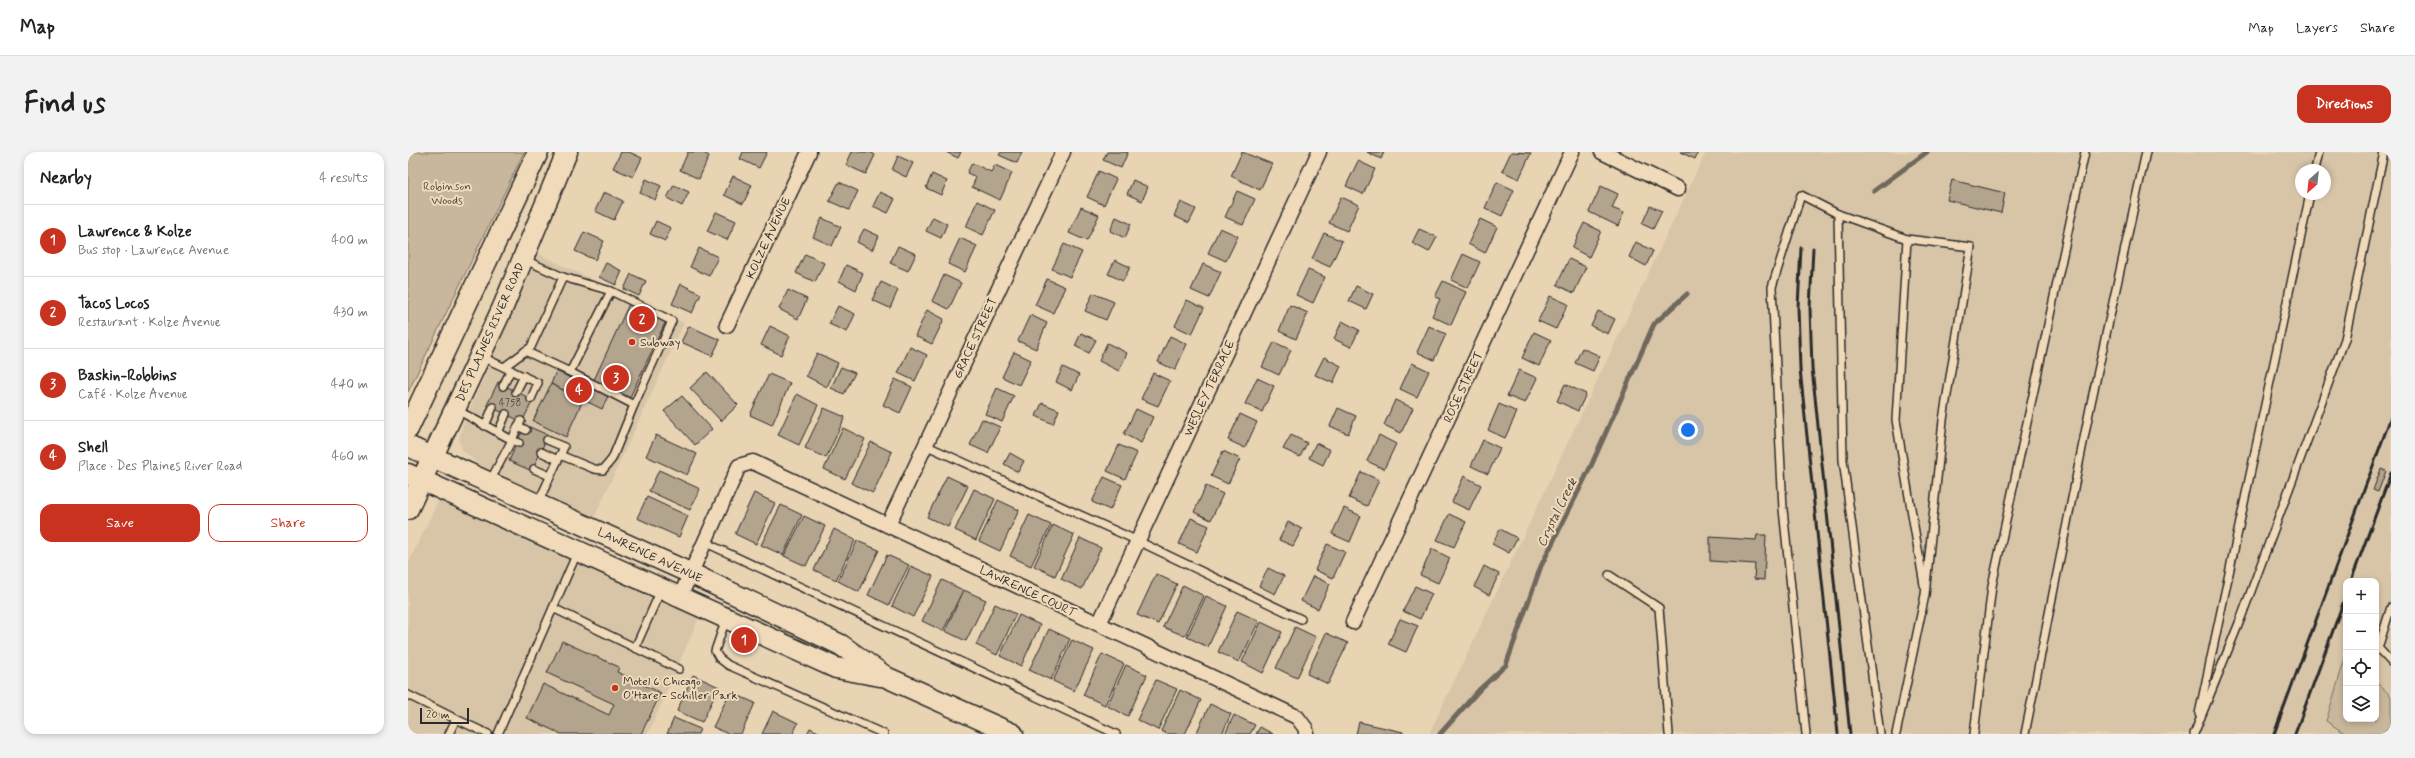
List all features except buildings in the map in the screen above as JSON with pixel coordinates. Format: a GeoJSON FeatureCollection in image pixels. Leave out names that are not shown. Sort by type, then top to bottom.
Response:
{"type":"FeatureCollection","features":[{"type":"Feature","properties":{"kind":"main road"},"geometry":{"type":"LineString","coordinates":[[408,429],[538,152]]}},
{"type":"Feature","properties":{"kind":"main road","name":"DES PLAINES RIVER ROAD"},"geometry":{"type":"LineString","coordinates":[[408,509],[415,477],[433,457],[523,259],[567,152]]}},
{"type":"Feature","properties":{"kind":"main road","name":"LAWRENCE AVENUE"},"geometry":{"type":"LineString","coordinates":[[408,446],[690,573],[841,645],[886,677],[1013,734]]}},
{"type":"Feature","properties":{"kind":"main road","name":"LAWRENCE AVENUE"},"geometry":{"type":"LineString","coordinates":[[415,477],[836,668],[886,677]]}},
{"type":"Feature","properties":{"kind":"street","name":"KOLZE AVENUE"},"geometry":{"type":"LineString","coordinates":[[727,325],[809,152]]}},
{"type":"Feature","properties":{"kind":"street","name":"GRACE STREET"},"geometry":{"type":"LineString","coordinates":[[888,525],[1063,152]]}},
{"type":"Feature","properties":{"kind":"street","name":"WESLEY TERRACE"},"geometry":{"type":"LineString","coordinates":[[1099,624],[1319,152]]}},
{"type":"Feature","properties":{"kind":"street","name":"ROSE STREET"},"geometry":{"type":"LineString","coordinates":[[1353,622],[1572,152]]}},
{"type":"Feature","properties":{"kind":"street"},"geometry":{"type":"LineString","coordinates":[[1602,152],[1678,189]]}},
{"type":"Feature","properties":{"kind":"street","name":"LAWRENCE COURT"},"geometry":{"type":"LineString","coordinates":[[704,542],[739,466],[753,462],[1297,717],[1306,732]]}},
{"type":"Feature","properties":{"kind":"street"},"geometry":{"type":"LineString","coordinates":[[680,596],[704,542]]}},
{"type":"Feature","properties":{"kind":"lane"},"geometry":{"type":"LineString","coordinates":[[1974,734],[1992,586],[2085,152]]}},
{"type":"Feature","properties":{"kind":"lane"},"geometry":{"type":"LineString","coordinates":[[2025,734],[2091,403],[2146,152]]}},
{"type":"Feature","properties":{"kind":"lane"},"geometry":{"type":"LineString","coordinates":[[2316,164],[2319,152]]}},
{"type":"Feature","properties":{"kind":"lane"},"geometry":{"type":"LineString","coordinates":[[2309,200],[2194,734],[2241,618],[2345,339],[2384,152]]}},
{"type":"Feature","properties":{"kind":"lane"},"geometry":{"type":"LineString","coordinates":[[1806,734],[1783,509],[1772,287],[1801,195],[1838,214],[1907,239],[1971,247],[1943,420],[1925,595],[1896,734]]}},
{"type":"Feature","properties":{"kind":"lane"},"geometry":{"type":"LineString","coordinates":[[1838,214],[1843,460],[1880,734]]}},
{"type":"Feature","properties":{"kind":"lane"},"geometry":{"type":"LineString","coordinates":[[1907,239],[1896,420],[1925,595]]}},
{"type":"Feature","properties":{"kind":"lane"},"geometry":{"type":"LineString","coordinates":[[523,259],[563,277],[610,291],[672,321],[634,405],[612,459],[603,470],[594,469],[541,452]]}},
{"type":"Feature","properties":{"kind":"lane"},"geometry":{"type":"LineString","coordinates":[[504,386],[508,369],[525,351],[531,347],[563,277]]}},
{"type":"Feature","properties":{"kind":"lane"},"geometry":{"type":"LineString","coordinates":[[570,372],[610,291]]}},
{"type":"Feature","properties":{"kind":"lane"},"geometry":{"type":"LineString","coordinates":[[525,351],[634,405]]}},
{"type":"Feature","properties":{"kind":"lane"},"geometry":{"type":"LineString","coordinates":[[480,356],[538,383],[531,399]]}},
{"type":"Feature","properties":{"kind":"lane"},"geometry":{"type":"LineString","coordinates":[[516,392],[524,376]]}},
{"type":"Feature","properties":{"kind":"lane"},"geometry":{"type":"LineString","coordinates":[[485,426],[493,408]]}},
{"type":"Feature","properties":{"kind":"lane"},"geometry":{"type":"LineString","coordinates":[[455,409],[498,433],[516,441]]}},
{"type":"Feature","properties":{"kind":"lane"},"geometry":{"type":"LineString","coordinates":[[498,433],[506,414]]}},
{"type":"Feature","properties":{"kind":"lane"},"geometry":{"type":"LineString","coordinates":[[489,482],[504,454],[516,441],[519,424],[526,430]]}},
{"type":"Feature","properties":{"kind":"lane"},"geometry":{"type":"LineString","coordinates":[[537,504],[564,447],[547,440]]}},
{"type":"Feature","properties":{"kind":"lane"},"geometry":{"type":"LineString","coordinates":[[925,445],[1138,540],[1301,619]]}},
{"type":"Feature","properties":{"kind":"lane"},"geometry":{"type":"LineString","coordinates":[[504,454],[512,458]]}},
{"type":"Feature","properties":{"kind":"lane"},"geometry":{"type":"LineString","coordinates":[[534,469],[550,476]]}},
{"type":"Feature","properties":{"kind":"lane"},"geometry":{"type":"LineString","coordinates":[[704,542],[1116,734]]}},
{"type":"Feature","properties":{"kind":"lane"},"geometry":{"type":"LineString","coordinates":[[498,734],[578,551]]}},
{"type":"Feature","properties":{"kind":"lane"},"geometry":{"type":"LineString","coordinates":[[1609,575],[1659,608],[1669,734]]}},
{"type":"Feature","properties":{"kind":"lane"},"geometry":{"type":"LineString","coordinates":[[635,648],[662,588]]}},
{"type":"Feature","properties":{"kind":"lane"},"geometry":{"type":"LineString","coordinates":[[2391,607],[2378,648],[2391,662]]}},
{"type":"Feature","properties":{"kind":"lane"},"geometry":{"type":"LineString","coordinates":[[553,608],[679,669]]}},
{"type":"Feature","properties":{"kind":"lane"},"geometry":{"type":"LineString","coordinates":[[726,618],[715,651],[719,658],[728,665],[884,734]]}},
{"type":"Feature","properties":{"kind":"lane"},"geometry":{"type":"LineString","coordinates":[[408,696],[488,734]]}},
{"type":"Feature","properties":{"kind":"lane"},"geometry":{"type":"LineString","coordinates":[[449,734],[456,719]]}},
{"type":"Feature","properties":{"kind":"shaded area"},"geometry":{"type":"Polygon","coordinates":[[[1706,152],[2391,152],[2391,734],[1429,734],[1706,152]]]}},
{"type":"Feature","properties":{"kind":"shaded area"},"geometry":{"type":"Polygon","coordinates":[[[539,254],[684,323],[594,518],[478,464],[462,450],[459,439],[463,424],[539,254]]]}},
{"type":"Feature","properties":{"kind":"shaded area"},"geometry":{"type":"Polygon","coordinates":[[[439,499],[699,618],[648,734],[408,734],[408,564],[439,499]]]}},
{"type":"Feature","properties":{"kind":"green space","name":"Robinson Woods"},"geometry":{"type":"Polygon","coordinates":[[[408,152],[524,152],[408,392],[408,152]]]}},
{"type":"Feature","properties":{"kind":"green space"},"geometry":{"type":"Polygon","coordinates":[[[2343,665],[2343,722],[2379,722],[2379,685],[2391,696],[2391,723],[2383,734],[2346,734],[2326,721],[2343,665]]]}},
{"type":"Feature","properties":{"kind":"waterway","name":"Crystal Creek"},"geometry":{"type":"LineString","coordinates":[[1874,191],[1927,152]]}},
{"type":"Feature","properties":{"kind":"waterway","name":"Crystal Creek"},"geometry":{"type":"LineString","coordinates":[[1440,734],[1480,689],[1506,665],[1541,566],[1591,466],[1654,324],[1687,294]]}},
{"type":"Feature","properties":{"kind":"railway"},"geometry":{"type":"LineString","coordinates":[[1801,248],[1798,307],[1800,369],[1838,734]]}},
{"type":"Feature","properties":{"kind":"railway"},"geometry":{"type":"LineString","coordinates":[[1813,248],[1810,308],[1812,368],[1850,734]]}},
{"type":"Feature","properties":{"kind":"railway"},"geometry":{"type":"LineString","coordinates":[[2274,734],[2391,417]]}},
{"type":"Feature","properties":{"kind":"railway"},"geometry":{"type":"LineString","coordinates":[[2352,578],[2391,473]]}},
{"type":"Feature","properties":{"kind":"railway"},"geometry":{"type":"LineString","coordinates":[[2295,734],[2343,603]]}},
{"type":"Feature","properties":{"kind":"place","name":"Tacos Locos"},"geometry":{"type":"Point","coordinates":[642,319]}},
{"type":"Feature","properties":{"kind":"place","name":"Subway"},"geometry":{"type":"Point","coordinates":[632,342]}},
{"type":"Feature","properties":{"kind":"place","name":"Baskin-Robbins"},"geometry":{"type":"Point","coordinates":[616,378]}},
{"type":"Feature","properties":{"kind":"place","name":"Shell"},"geometry":{"type":"Point","coordinates":[579,390]}},
{"type":"Feature","properties":{"kind":"place","name":"Lawrence & Kolze"},"geometry":{"type":"Point","coordinates":[744,640]}},
{"type":"Feature","properties":{"kind":"place","name":"Motel 6 Chicago O'Hare - Schiller Park"},"geometry":{"type":"Point","coordinates":[615,688]}}]}
